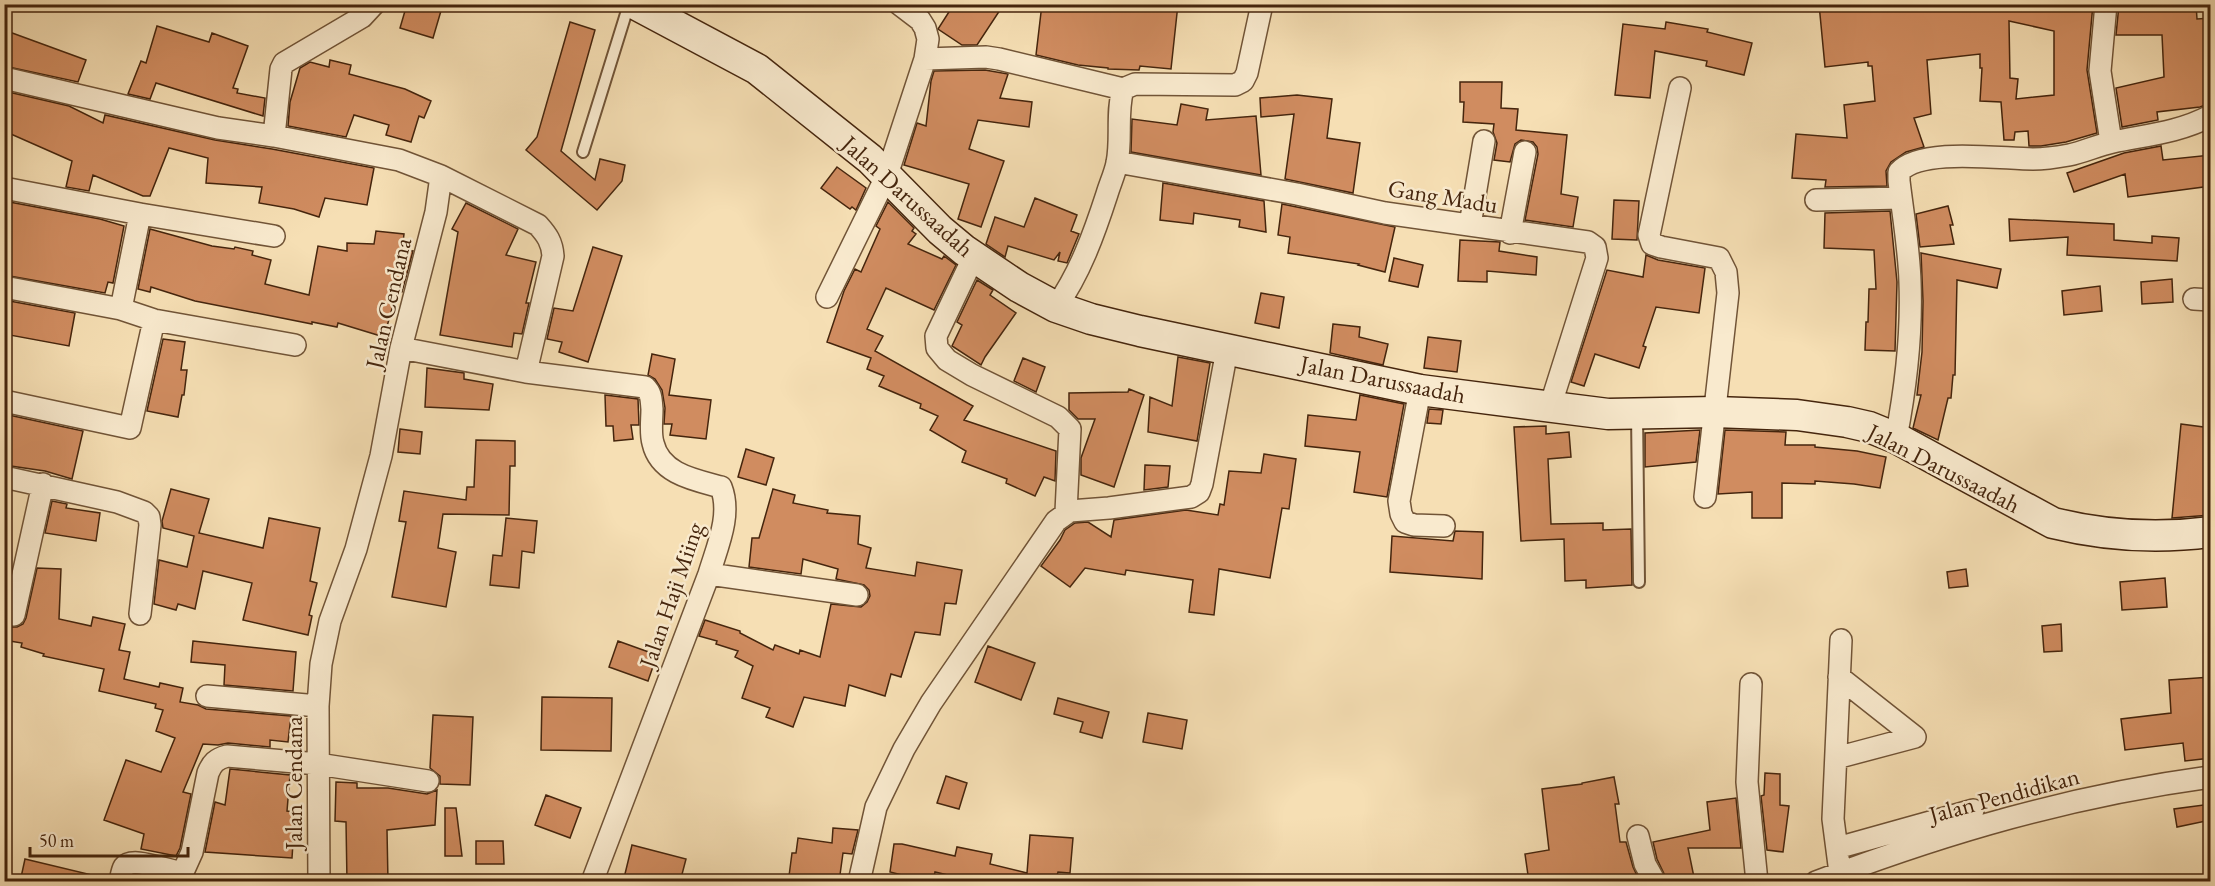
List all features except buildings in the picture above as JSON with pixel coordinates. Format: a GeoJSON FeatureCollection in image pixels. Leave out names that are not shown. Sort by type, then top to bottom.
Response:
{"type":"FeatureCollection","features":[{"type":"Feature","properties":{"kind":"street"},"geometry":{"type":"LineString","coordinates":[[274,136],[281,69],[284,63],[362,17],[374,4]]}},
{"type":"Feature","properties":{"kind":"street","name":"Jalan Darussaadah"},"geometry":{"type":"LineString","coordinates":[[635,4],[757,69],[817,116],[887,176],[904,196],[940,230],[974,256],[1019,287],[1056,307],[1091,319],[1420,390],[1608,414],[1715,412],[1822,418],[1869,428],[1896,438],[2053,523],[2082,530],[2136,536],[2211,532]]}},
{"type":"Feature","properties":{"kind":"street"},"geometry":{"type":"LineString","coordinates":[[827,297],[887,176],[925,59],[928,39],[925,28],[920,20],[899,4]]}},
{"type":"Feature","properties":{"kind":"street"},"geometry":{"type":"LineString","coordinates":[[925,59],[986,57],[1123,89],[1135,84],[1235,85],[1243,81],[1247,73],[1262,4]]}},
{"type":"Feature","properties":{"kind":"street"},"geometry":{"type":"LineString","coordinates":[[2106,4],[2100,71],[2111,142]]}},
{"type":"Feature","properties":{"kind":"street"},"geometry":{"type":"LineString","coordinates":[[4,78],[218,128],[274,136],[399,160],[422,167],[538,225],[552,245],[553,256],[526,372]]}},
{"type":"Feature","properties":{"kind":"street"},"geometry":{"type":"LineString","coordinates":[[1680,88],[1649,235],[1652,244],[1661,247],[1719,258],[1726,272],[1728,293],[1704,497]]}},
{"type":"Feature","properties":{"kind":"street"},"geometry":{"type":"LineString","coordinates":[[1056,307],[1070,286],[1100,218],[1117,162],[1120,100],[1123,89]]}},
{"type":"Feature","properties":{"kind":"street"},"geometry":{"type":"LineString","coordinates":[[1896,438],[1903,399],[1910,319],[1909,260],[1899,172],[1905,166],[1928,159],[1980,155],[2035,159],[2071,155],[2111,142],[2178,130],[2211,116]]}},
{"type":"Feature","properties":{"kind":"street"},"geometry":{"type":"LineString","coordinates":[[1470,225],[1484,141]]}},
{"type":"Feature","properties":{"kind":"street"},"geometry":{"type":"LineString","coordinates":[[1510,233],[1525,152]]}},
{"type":"Feature","properties":{"kind":"street","name":"Gang Madu"},"geometry":{"type":"LineString","coordinates":[[1117,162],[1297,194],[1385,213],[1510,233],[1588,242],[1595,247],[1597,258],[1550,407]]}},
{"type":"Feature","properties":{"kind":"street","name":"Jalan Cendana"},"geometry":{"type":"LineString","coordinates":[[318,882],[318,706],[321,663],[330,621],[356,549],[381,456],[401,348],[436,212],[441,176]]}},
{"type":"Feature","properties":{"kind":"street"},"geometry":{"type":"LineString","coordinates":[[4,188],[274,236]]}},
{"type":"Feature","properties":{"kind":"street"},"geometry":{"type":"LineString","coordinates":[[1816,200],[1901,198]]}},
{"type":"Feature","properties":{"kind":"street"},"geometry":{"type":"LineString","coordinates":[[122,309],[140,214]]}},
{"type":"Feature","properties":{"kind":"street"},"geometry":{"type":"LineString","coordinates":[[974,256],[936,336],[937,348],[947,360],[972,375],[1058,417],[1070,429],[1066,512]]}},
{"type":"Feature","properties":{"kind":"street"},"geometry":{"type":"LineString","coordinates":[[4,287],[122,309],[154,320],[295,345]]}},
{"type":"Feature","properties":{"kind":"street"},"geometry":{"type":"LineString","coordinates":[[4,401],[130,428],[154,320]]}},
{"type":"Feature","properties":{"kind":"street","name":"Jalan Haji Miing"},"geometry":{"type":"LineString","coordinates":[[401,348],[526,372],[645,387],[651,399],[652,442],[659,457],[679,475],[721,487],[726,499],[723,530],[709,574],[592,882]]}},
{"type":"Feature","properties":{"kind":"street"},"geometry":{"type":"LineString","coordinates":[[858,882],[876,807],[904,749],[931,703],[1056,521],[1066,512],[1191,497],[1199,492],[1227,350]]}},
{"type":"Feature","properties":{"kind":"street"},"geometry":{"type":"LineString","coordinates":[[1420,390],[1400,501],[1401,514],[1406,522],[1414,525],[1444,526]]}},
{"type":"Feature","properties":{"kind":"street"},"geometry":{"type":"LineString","coordinates":[[4,477],[117,501],[144,512],[149,517],[140,614]]}},
{"type":"Feature","properties":{"kind":"street"},"geometry":{"type":"LineString","coordinates":[[14,615],[43,484]]}},
{"type":"Feature","properties":{"kind":"street"},"geometry":{"type":"LineString","coordinates":[[709,574],[857,595]]}},
{"type":"Feature","properties":{"kind":"street"},"geometry":{"type":"LineString","coordinates":[[1840,640],[1833,819],[1840,873]]}},
{"type":"Feature","properties":{"kind":"street"},"geometry":{"type":"LineString","coordinates":[[1836,758],[1915,737],[1839,677]]}},
{"type":"Feature","properties":{"kind":"street"},"geometry":{"type":"LineString","coordinates":[[1751,684],[1747,782],[1756,882]]}},
{"type":"Feature","properties":{"kind":"street"},"geometry":{"type":"LineString","coordinates":[[207,696],[318,706]]}},
{"type":"Feature","properties":{"kind":"street"},"geometry":{"type":"LineString","coordinates":[[120,882],[124,867],[128,864],[145,864],[183,872],[192,852],[208,773],[212,764],[227,756],[318,764],[428,781]]}},
{"type":"Feature","properties":{"kind":"street","name":"Jalan Pendidikan"},"geometry":{"type":"LineString","coordinates":[[1816,882],[1896,852],[1996,820],[2119,792],[2211,777]]}},
{"type":"Feature","properties":{"kind":"street"},"geometry":{"type":"LineString","coordinates":[[1837,848],[1973,810]]}},
{"type":"Feature","properties":{"kind":"street"},"geometry":{"type":"LineString","coordinates":[[1638,836],[1645,864],[1655,882]]}},
{"type":"Feature","properties":{"kind":"lane"},"geometry":{"type":"LineString","coordinates":[[583,153],[629,4]]}},
{"type":"Feature","properties":{"kind":"lane"},"geometry":{"type":"LineString","coordinates":[[1637,414],[1639,582]]}}]}
